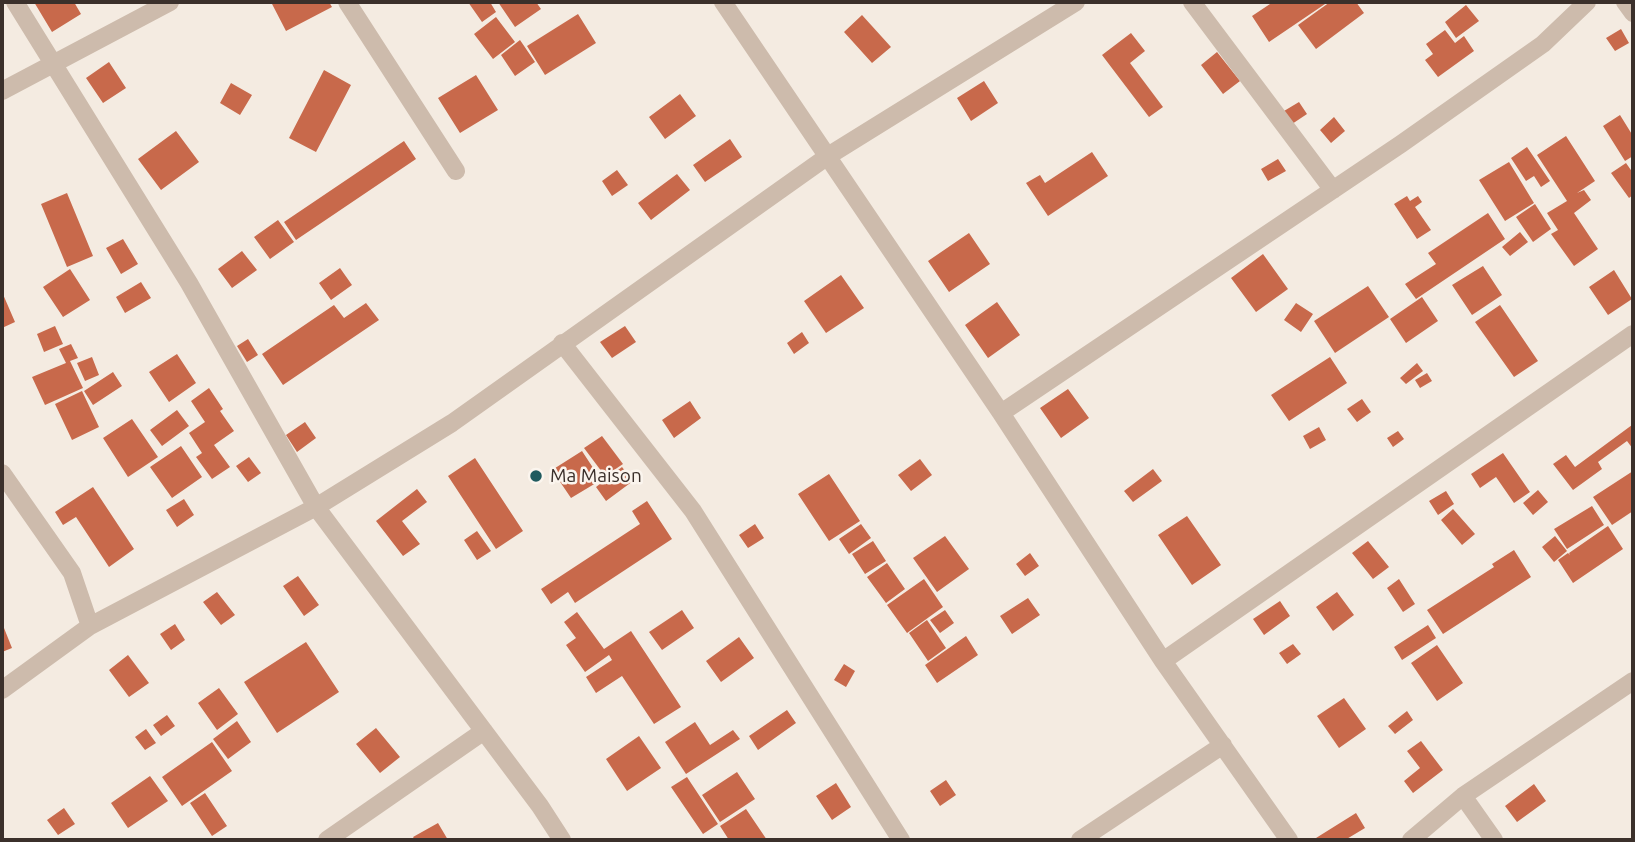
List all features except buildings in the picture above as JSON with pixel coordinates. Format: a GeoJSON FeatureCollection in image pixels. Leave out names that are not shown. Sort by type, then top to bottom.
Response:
{"type":"FeatureCollection","features":[{"type":"Feature","properties":{"kind":"street"},"geometry":{"type":"LineString","coordinates":[[15,2],[189,283],[316,507],[562,840]]}},
{"type":"Feature","properties":{"kind":"street"},"geometry":{"type":"LineString","coordinates":[[2,91],[170,2]]}},
{"type":"Feature","properties":{"kind":"street"},"geometry":{"type":"LineString","coordinates":[[347,2],[456,171]]}},
{"type":"Feature","properties":{"kind":"street"},"geometry":{"type":"LineString","coordinates":[[723,2],[1001,413],[1163,661],[1289,840]]}},
{"type":"Feature","properties":{"kind":"street"},"geometry":{"type":"LineString","coordinates":[[2,690],[90,626],[316,507],[452,423],[828,156],[1076,2]]}},
{"type":"Feature","properties":{"kind":"street"},"geometry":{"type":"LineString","coordinates":[[1192,2],[1333,190]]}},
{"type":"Feature","properties":{"kind":"street"},"geometry":{"type":"LineString","coordinates":[[1001,413],[1333,190],[1543,44],[1587,2]]}},
{"type":"Feature","properties":{"kind":"street"},"geometry":{"type":"LineString","coordinates":[[1625,2],[1633,13]]}},
{"type":"Feature","properties":{"kind":"street"},"geometry":{"type":"LineString","coordinates":[[1163,661],[1633,334]]}},
{"type":"Feature","properties":{"kind":"street"},"geometry":{"type":"LineString","coordinates":[[562,343],[693,511],[901,840]]}},
{"type":"Feature","properties":{"kind":"street"},"geometry":{"type":"LineString","coordinates":[[2,473],[72,573],[90,626]]}},
{"type":"Feature","properties":{"kind":"street"},"geometry":{"type":"LineString","coordinates":[[1411,840],[1463,796],[1633,681]]}},
{"type":"Feature","properties":{"kind":"street"},"geometry":{"type":"LineString","coordinates":[[327,840],[484,731]]}},
{"type":"Feature","properties":{"kind":"street"},"geometry":{"type":"LineString","coordinates":[[1080,840],[1223,745]]}},
{"type":"Feature","properties":{"kind":"street"},"geometry":{"type":"LineString","coordinates":[[1463,796],[1494,840]]}},
{"type":"Feature","properties":{"kind":"place","name":"Ma Maison"},"geometry":{"type":"Point","coordinates":[536,476]}}]}
